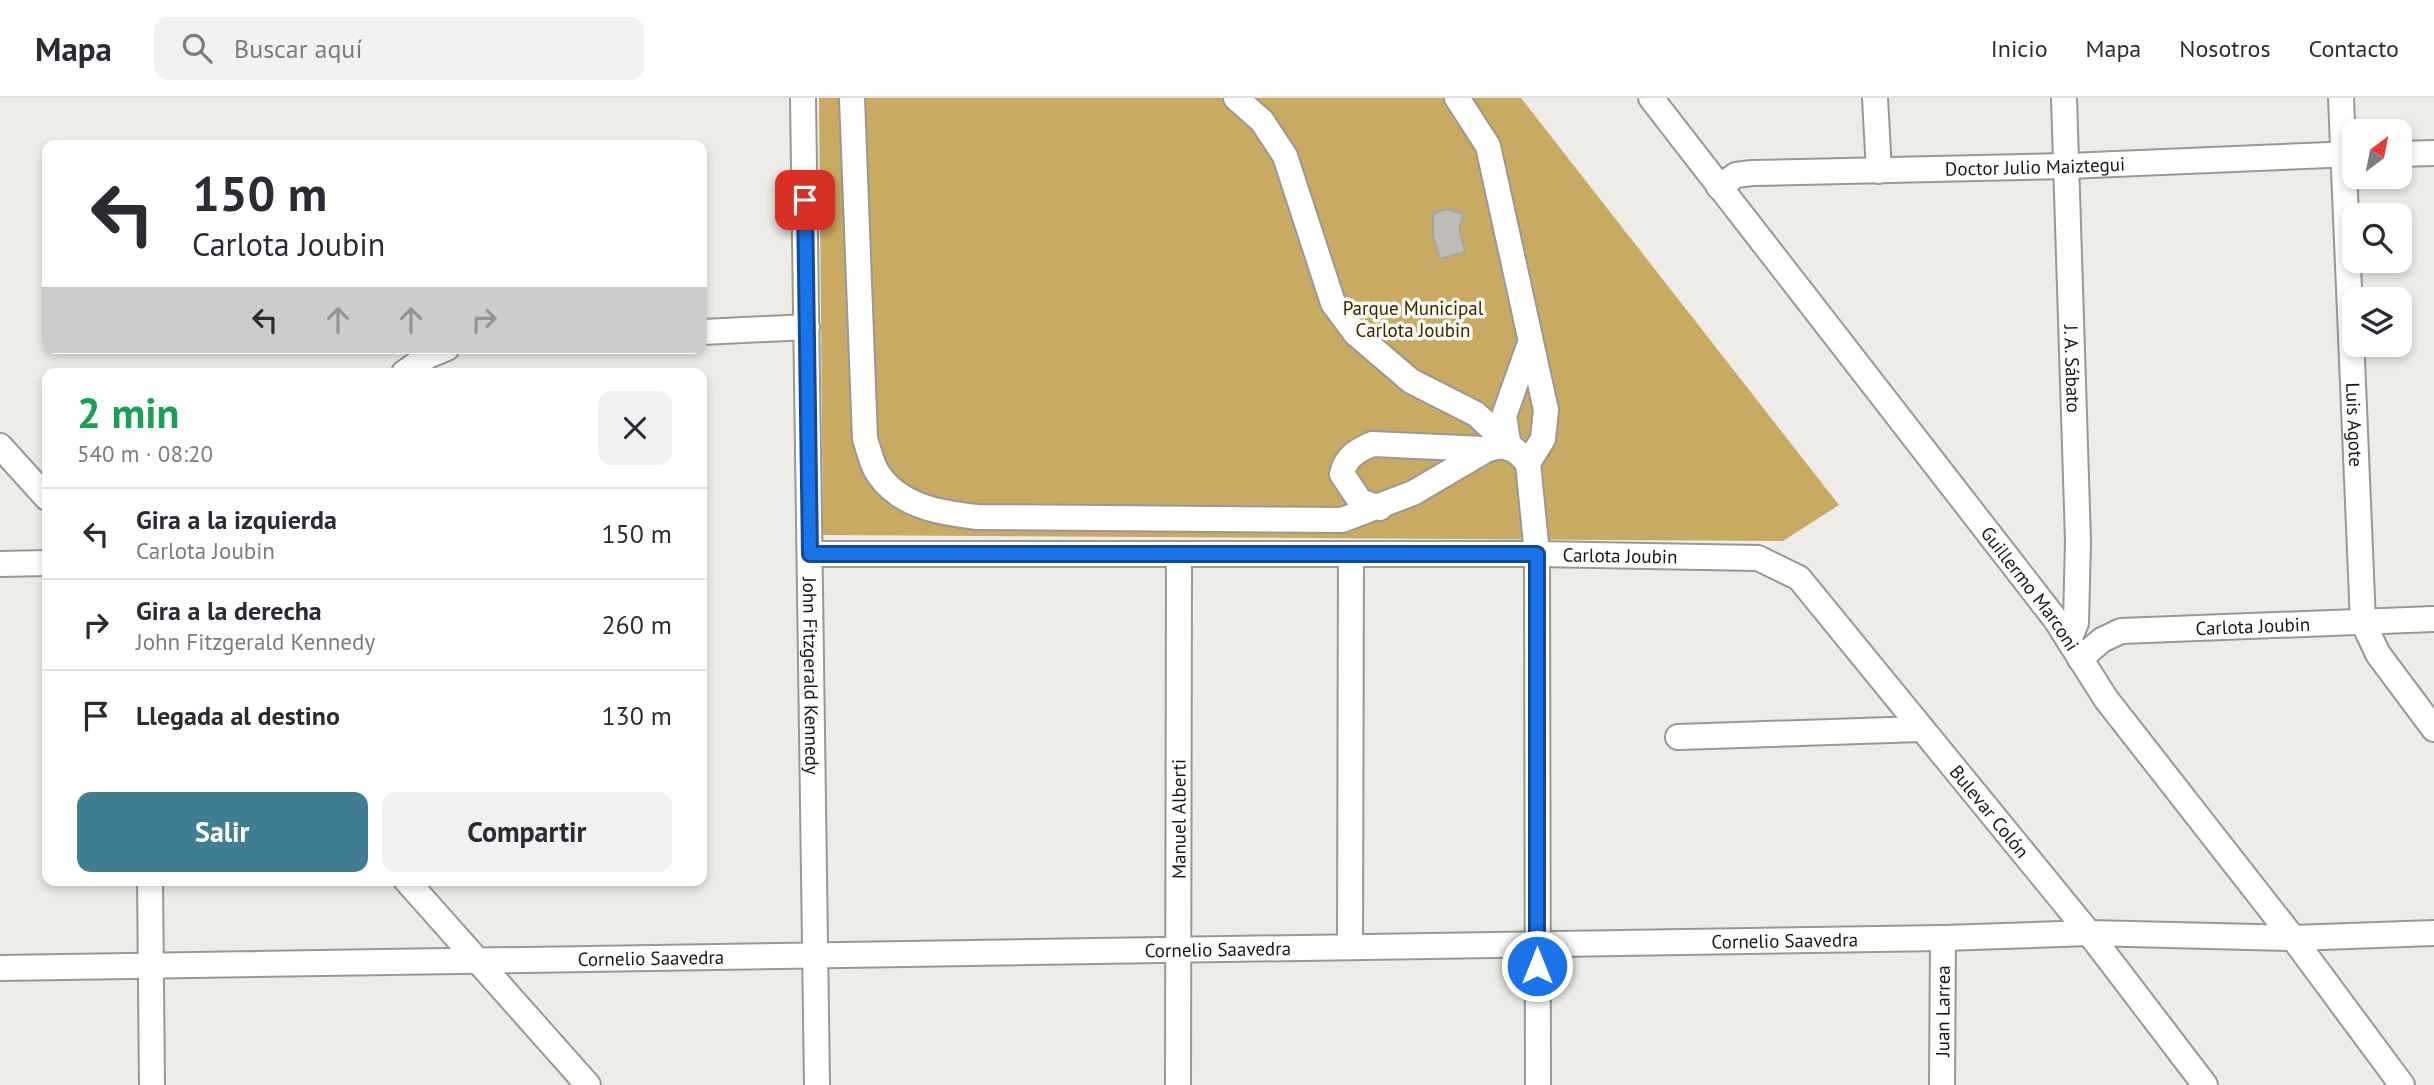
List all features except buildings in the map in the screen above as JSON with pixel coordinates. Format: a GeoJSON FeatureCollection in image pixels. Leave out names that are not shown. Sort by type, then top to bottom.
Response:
{"type":"FeatureCollection","features":[{"type":"Feature","properties":{"kind":"street","name":"John Fitzgerald Kennedy"},"geometry":{"type":"LineString","coordinates":[[803,98],[817,1085]]}},
{"type":"Feature","properties":{"kind":"street"},"geometry":{"type":"LineString","coordinates":[[852,98],[865,439],[878,475],[898,494],[934,512],[977,517],[1342,520],[1380,508],[1543,439],[1546,410],[1488,146],[1457,98]]}},
{"type":"Feature","properties":{"kind":"street"},"geometry":{"type":"LineString","coordinates":[[1236,98],[1262,121],[1285,156],[1333,303],[1356,334],[1410,381],[1476,414],[1510,451]]}},
{"type":"Feature","properties":{"kind":"street","name":"Guillermo Marconi"},"geometry":{"type":"LineString","coordinates":[[1651,98],[2074,649],[2106,699],[2294,937],[2402,1085]]}},
{"type":"Feature","properties":{"kind":"street"},"geometry":{"type":"LineString","coordinates":[[1875,98],[1879,171]]}},
{"type":"Feature","properties":{"kind":"street","name":"J. A. Sábato"},"geometry":{"type":"LineString","coordinates":[[2064,98],[2078,541],[2074,649]]}},
{"type":"Feature","properties":{"kind":"street","name":"Luis Agote"},"geometry":{"type":"LineString","coordinates":[[2341,98],[2344,119]]}},
{"type":"Feature","properties":{"kind":"street"},"geometry":{"type":"LineString","coordinates":[[2412,154],[2434,153]]}},
{"type":"Feature","properties":{"kind":"street","name":"Doctor Julio Maiztegui"},"geometry":{"type":"LineString","coordinates":[[1720,187],[1737,175],[1744,174],[2068,166],[2342,154]]}},
{"type":"Feature","properties":{"kind":"street","name":"Luis Agote"},"geometry":{"type":"LineString","coordinates":[[2350,189],[2363,622],[2378,654],[2434,729]]}},
{"type":"Feature","properties":{"kind":"street"},"geometry":{"type":"LineString","coordinates":[[707,332],[807,327]]}},
{"type":"Feature","properties":{"kind":"street"},"geometry":{"type":"LineString","coordinates":[[1532,339],[1504,416],[1510,451],[1537,554],[1538,1085]]}},
{"type":"Feature","properties":{"kind":"street"},"geometry":{"type":"LineString","coordinates":[[411,368],[433,354]]}},
{"type":"Feature","properties":{"kind":"street"},"geometry":{"type":"LineString","coordinates":[[1380,508],[1360,501],[1342,474],[1345,461],[1372,444],[1510,451]]}},
{"type":"Feature","properties":{"kind":"street"},"geometry":{"type":"LineString","coordinates":[[0,446],[42,492]]}},
{"type":"Feature","properties":{"kind":"street","name":"Carlota Joubin"},"geometry":{"type":"LineString","coordinates":[[810,554],[1537,554],[1758,558]]}},
{"type":"Feature","properties":{"kind":"street","name":"Manuel Alberti"},"geometry":{"type":"LineString","coordinates":[[1178,1085],[1179,554]]}},
{"type":"Feature","properties":{"kind":"street"},"geometry":{"type":"LineString","coordinates":[[1350,946],[1351,554]]}},
{"type":"Feature","properties":{"kind":"street","name":"Bulevar Colón"},"geometry":{"type":"LineString","coordinates":[[1758,558],[1799,578],[1920,729],[2090,933],[2205,1085]]}},
{"type":"Feature","properties":{"kind":"street"},"geometry":{"type":"LineString","coordinates":[[0,564],[42,563]]}},
{"type":"Feature","properties":{"kind":"street","name":"Carlota Joubin"},"geometry":{"type":"LineString","coordinates":[[2074,649],[2121,631],[2434,619]]}},
{"type":"Feature","properties":{"kind":"street"},"geometry":{"type":"LineString","coordinates":[[1678,737],[1920,729]]}},
{"type":"Feature","properties":{"kind":"street"},"geometry":{"type":"LineString","coordinates":[[150,886],[152,1085]]}},
{"type":"Feature","properties":{"kind":"street"},"geometry":{"type":"LineString","coordinates":[[411,886],[588,1085]]}},
{"type":"Feature","properties":{"kind":"street","name":"Cornelio Saavedra"},"geometry":{"type":"LineString","coordinates":[[0,968],[1943,939],[2090,933],[2294,937],[2434,933]]}},
{"type":"Feature","properties":{"kind":"street","name":"Juan Larrea"},"geometry":{"type":"LineString","coordinates":[[1942,1085],[1943,939]]}},
{"type":"Feature","properties":{"kind":"green space","name":"Parque Municipal Carlota Joubin"},"geometry":{"type":"Polygon","coordinates":[[[819,98],[1521,98],[1839,505],[1783,541],[823,535],[819,98]]]}},
{"type":"Feature","properties":{"kind":"route"},"geometry":{"type":"LineString","coordinates":[[805,200],[810,554],[1537,554],[1537,966]]}}]}
